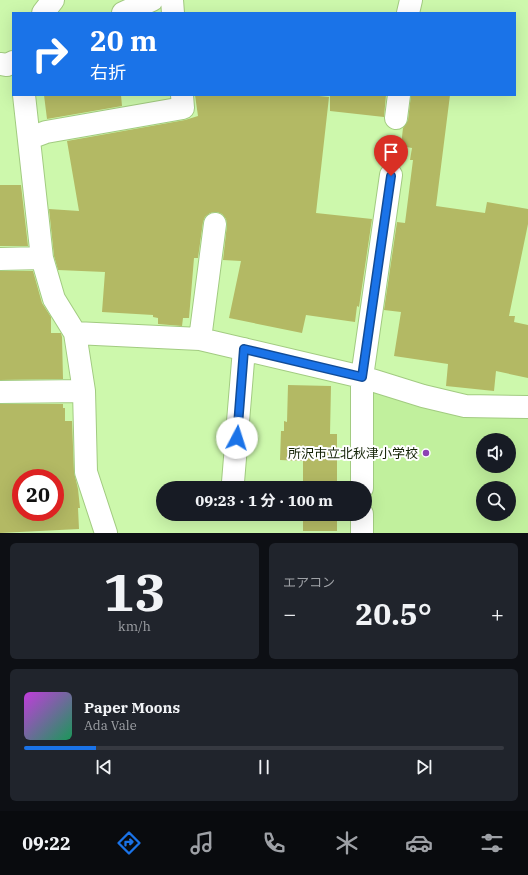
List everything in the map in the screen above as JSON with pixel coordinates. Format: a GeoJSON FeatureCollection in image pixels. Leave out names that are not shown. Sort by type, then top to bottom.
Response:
{"type":"FeatureCollection","features":[{"type":"Feature","properties":{"kind":"street"},"geometry":{"type":"LineString","coordinates":[[44,12],[52,0]]}},
{"type":"Feature","properties":{"kind":"street"},"geometry":{"type":"LineString","coordinates":[[125,12],[152,0]]}},
{"type":"Feature","properties":{"kind":"street"},"geometry":{"type":"LineString","coordinates":[[172,0],[173,12]]}},
{"type":"Feature","properties":{"kind":"street"},"geometry":{"type":"LineString","coordinates":[[408,12],[411,0]]}},
{"type":"Feature","properties":{"kind":"street"},"geometry":{"type":"LineString","coordinates":[[0,64],[6,65],[12,62]]}},
{"type":"Feature","properties":{"kind":"street"},"geometry":{"type":"LineString","coordinates":[[24,96],[30,138],[42,258],[54,299],[75,333],[84,391],[86,472],[106,533]]}},
{"type":"Feature","properties":{"kind":"street"},"geometry":{"type":"LineString","coordinates":[[30,138],[46,132],[183,108],[182,96]]}},
{"type":"Feature","properties":{"kind":"street"},"geometry":{"type":"LineString","coordinates":[[396,118],[399,96]]}},
{"type":"Feature","properties":{"kind":"street"},"geometry":{"type":"LineString","coordinates":[[362,481],[362,377],[391,176]]}},
{"type":"Feature","properties":{"kind":"street"},"geometry":{"type":"LineString","coordinates":[[200,338],[215,224]]}},
{"type":"Feature","properties":{"kind":"street"},"geometry":{"type":"LineString","coordinates":[[0,259],[42,258]]}},
{"type":"Feature","properties":{"kind":"street"},"geometry":{"type":"LineString","coordinates":[[75,333],[200,338],[362,377],[423,396],[465,406],[528,407]]}},
{"type":"Feature","properties":{"kind":"street"},"geometry":{"type":"LineString","coordinates":[[233,481],[244,349]]}},
{"type":"Feature","properties":{"kind":"street"},"geometry":{"type":"LineString","coordinates":[[0,392],[84,391]]}},
{"type":"Feature","properties":{"kind":"street"},"geometry":{"type":"LineString","coordinates":[[362,521],[362,533]]}},
{"type":"Feature","properties":{"kind":"shaded area","name":"所沢市立北秋津小学校"},"geometry":{"type":"Polygon","coordinates":[[[376,389],[412,405],[456,413],[528,415],[528,533],[370,533],[370,521],[372,521],[372,481],[369,481],[368,396],[376,389]]]}},
{"type":"Feature","properties":{"kind":"building"},"geometry":{"type":"Polygon","coordinates":[[[44,96],[121,96],[122,106],[47,119],[44,96]]]}},
{"type":"Feature","properties":{"kind":"building"},"geometry":{"type":"Polygon","coordinates":[[[195,96],[329,97],[316,213],[372,219],[359,307],[357,306],[355,322],[306,315],[302,333],[229,318],[241,261],[223,260],[227,225],[226,219],[222,214],[217,212],[210,213],[205,217],[203,222],[198,258],[194,258],[189,318],[183,318],[182,326],[158,324],[158,318],[153,317],[153,315],[102,312],[105,272],[58,270],[54,256],[49,209],[79,211],[67,141],[185,120],[198,116],[195,96]]]}},
{"type":"Feature","properties":{"kind":"building"},"geometry":{"type":"Polygon","coordinates":[[[330,96],[386,96],[384,117],[330,111],[330,96]]]}},
{"type":"Feature","properties":{"kind":"building"},"geometry":{"type":"Polygon","coordinates":[[[411,96],[450,96],[436,206],[485,213],[487,202],[528,209],[528,224],[509,316],[515,316],[514,322],[528,325],[528,378],[496,371],[494,391],[446,386],[448,364],[394,356],[401,312],[384,310],[397,222],[405,223],[413,160],[410,160],[412,148],[401,146],[403,128],[408,120],[411,96]]]}},
{"type":"Feature","properties":{"kind":"building"},"geometry":{"type":"Polygon","coordinates":[[[0,185],[21,185],[28,246],[0,246],[0,185]]]}},
{"type":"Feature","properties":{"kind":"building"},"geometry":{"type":"Polygon","coordinates":[[[0,271],[33,271],[42,303],[51,317],[51,333],[61,333],[63,379],[0,380],[0,271]]]}},
{"type":"Feature","properties":{"kind":"building"},"geometry":{"type":"Polygon","coordinates":[[[288,385],[331,386],[330,434],[337,434],[337,481],[303,481],[303,461],[280,460],[281,431],[284,431],[284,421],[287,422],[288,385]]]}},
{"type":"Feature","properties":{"kind":"building"},"geometry":{"type":"Polygon","coordinates":[[[0,404],[63,404],[63,408],[65,408],[65,421],[72,421],[74,472],[80,508],[78,508],[79,529],[0,533],[0,404]]]}},
{"type":"Feature","properties":{"kind":"building"},"geometry":{"type":"Polygon","coordinates":[[[303,521],[337,521],[337,531],[303,531],[303,521]]]}},
{"type":"Feature","properties":{"kind":"place","name":"所沢市立北秋津小学校"},"geometry":{"type":"Point","coordinates":[426,453]}},
{"type":"Feature","properties":{"kind":"route"},"geometry":{"type":"LineString","coordinates":[[237,438],[244,349],[362,377],[391,176]]}}]}
